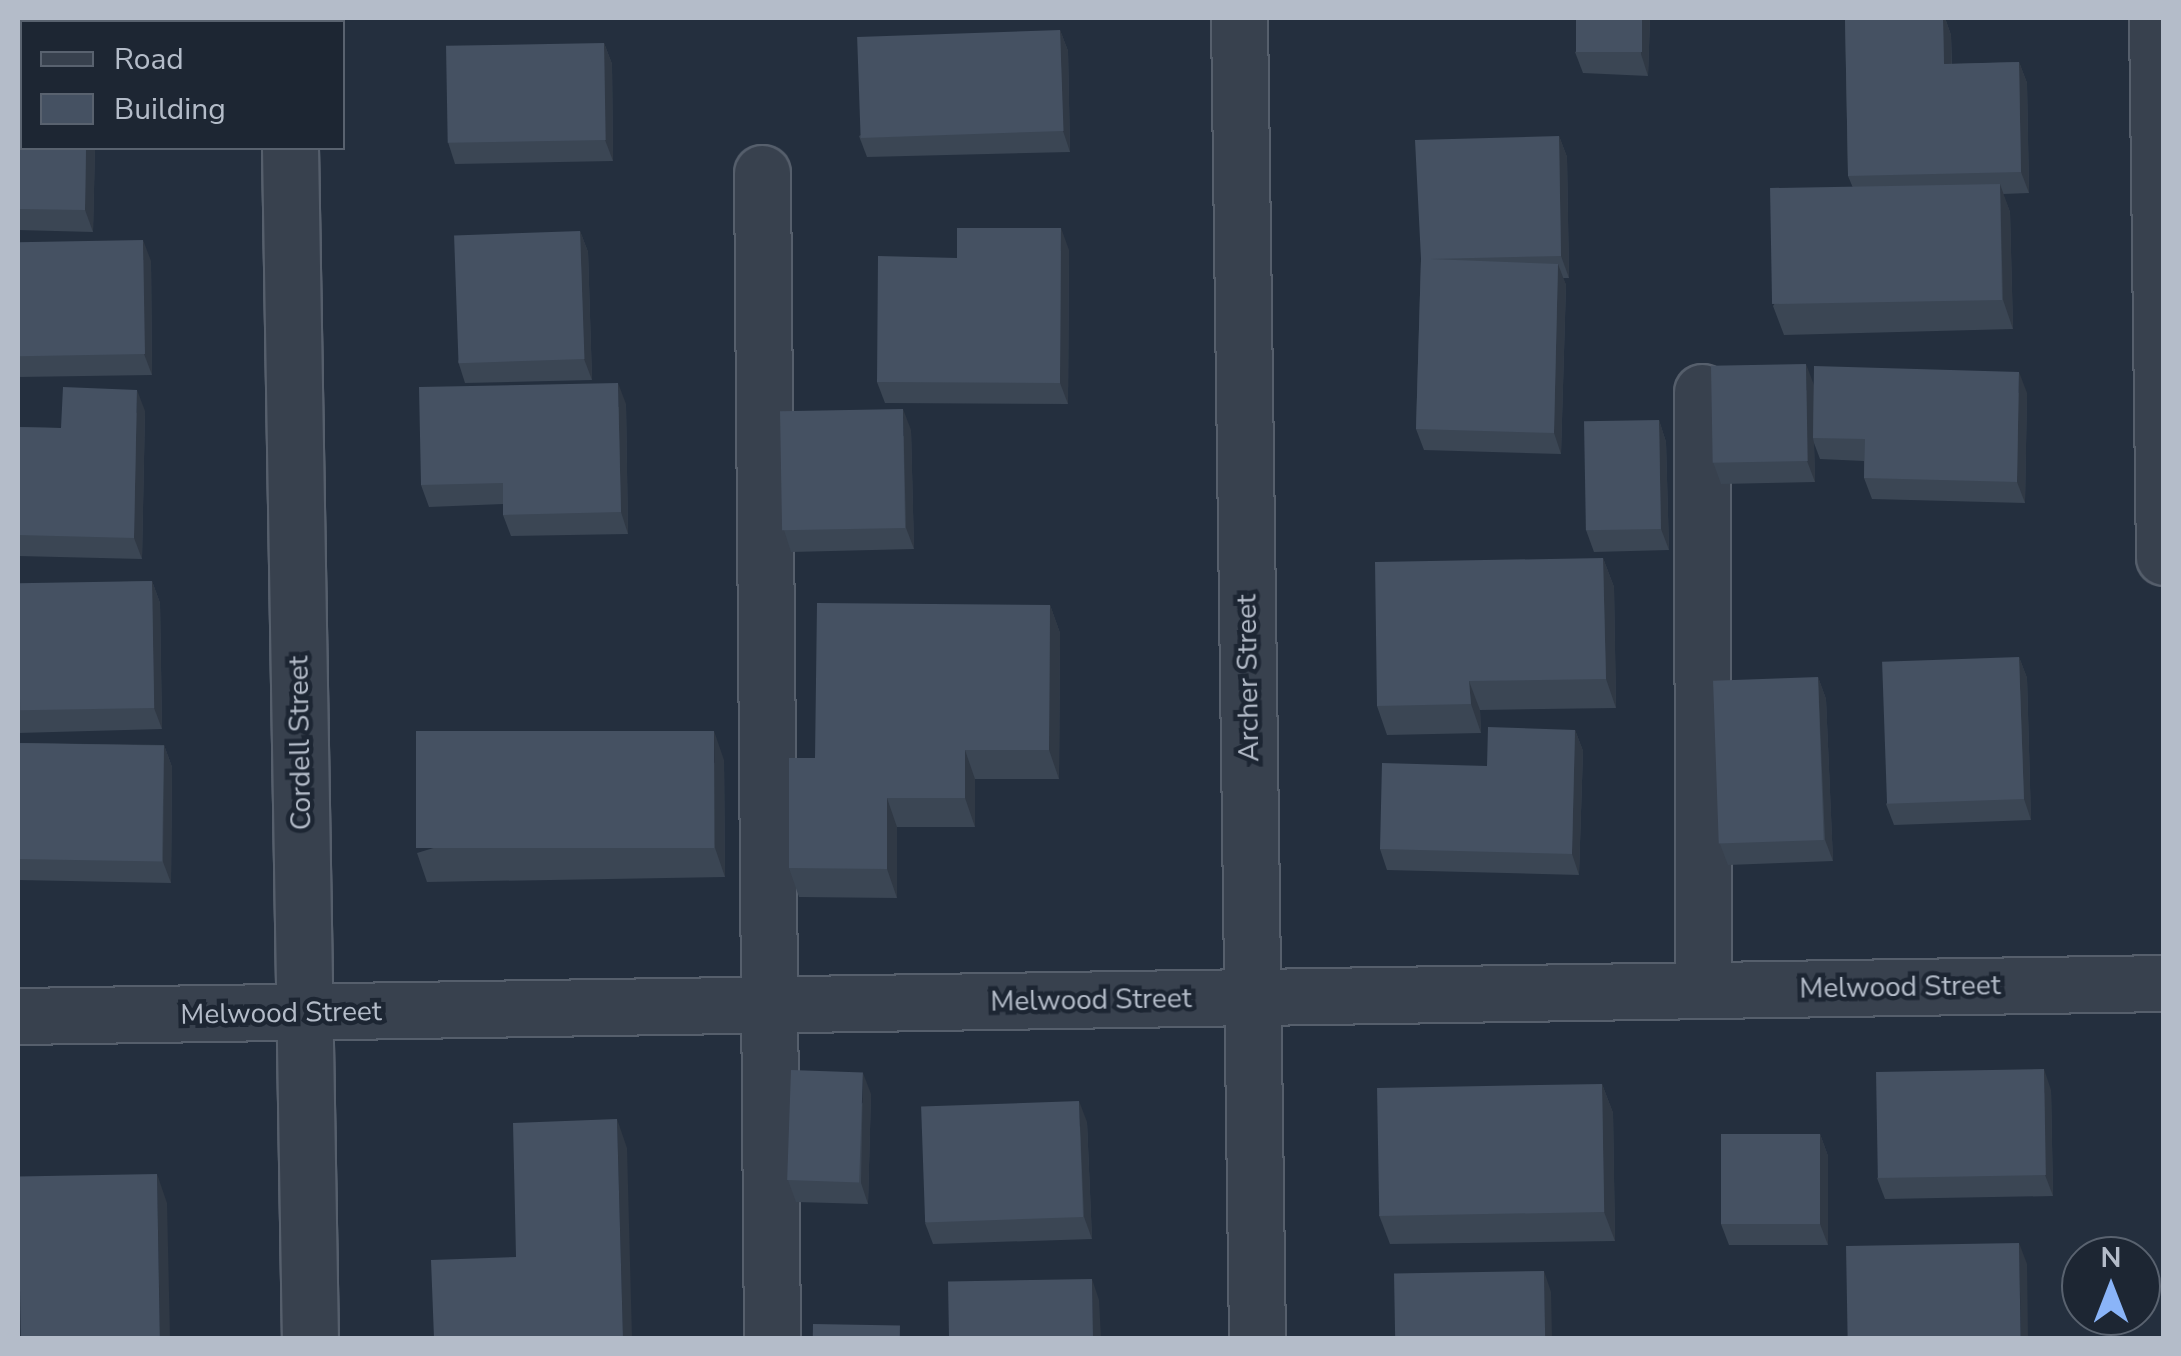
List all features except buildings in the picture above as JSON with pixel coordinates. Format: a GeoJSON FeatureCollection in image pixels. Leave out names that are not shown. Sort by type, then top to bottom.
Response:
{"type":"FeatureCollection","features":[{"type":"Feature","properties":{"kind":"street","name":"Archer Street"},"geometry":{"type":"LineString","coordinates":[[1239,18],[1257,1338]]}},
{"type":"Feature","properties":{"kind":"street"},"geometry":{"type":"LineString","coordinates":[[2157,18],[2164,557]]}},
{"type":"Feature","properties":{"kind":"street","name":"Cordell Street"},"geometry":{"type":"LineString","coordinates":[[290,150],[310,1338]]}},
{"type":"Feature","properties":{"kind":"street"},"geometry":{"type":"LineString","coordinates":[[762,173],[772,1338]]}},
{"type":"Feature","properties":{"kind":"street"},"geometry":{"type":"LineString","coordinates":[[1702,392],[1703,990]]}},
{"type":"Feature","properties":{"kind":"street","name":"Melwood Street"},"geometry":{"type":"LineString","coordinates":[[18,1016],[2164,983]]}}]}
